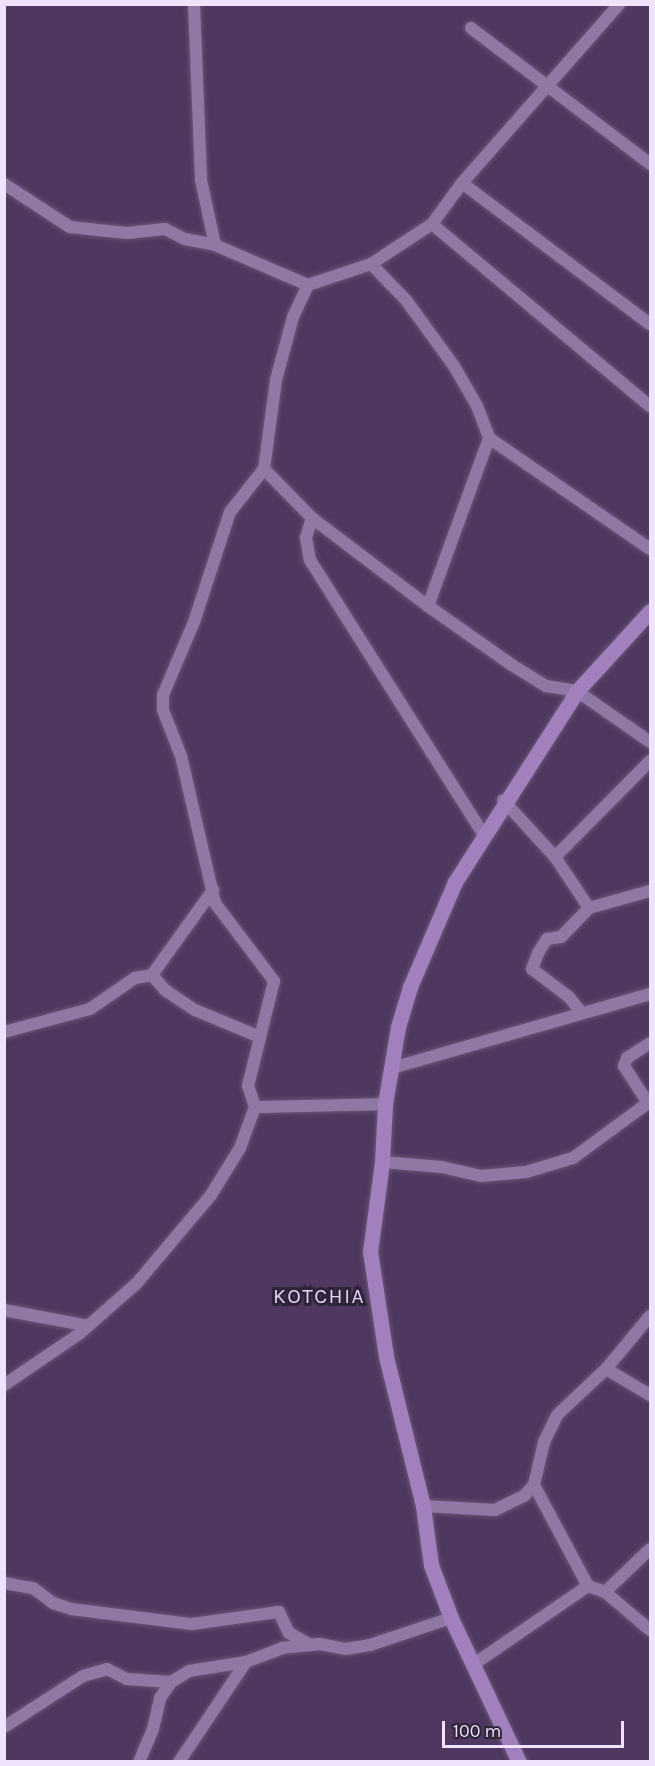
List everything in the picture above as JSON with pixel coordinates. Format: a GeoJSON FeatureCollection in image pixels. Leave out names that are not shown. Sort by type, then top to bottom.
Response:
{"type":"FeatureCollection","features":[{"type":"Feature","properties":{"kind":"main road"},"geometry":{"type":"LineString","coordinates":[[519,1761],[451,1618],[431,1564],[423,1506],[386,1356],[370,1252],[382,1162],[385,1104],[410,987],[455,882],[503,801],[577,691],[651,611]]}},
{"type":"Feature","properties":{"kind":"street"},"geometry":{"type":"LineString","coordinates":[[194,4],[201,180],[215,245]]}},
{"type":"Feature","properties":{"kind":"street"},"geometry":{"type":"LineString","coordinates":[[4,184],[70,227],[128,234],[165,229],[185,239],[215,245],[308,285],[371,264],[432,224],[462,183],[620,4]]}},
{"type":"Feature","properties":{"kind":"street"},"geometry":{"type":"LineString","coordinates":[[471,28],[651,164]]}},
{"type":"Feature","properties":{"kind":"street"},"geometry":{"type":"LineString","coordinates":[[462,183],[651,324]]}},
{"type":"Feature","properties":{"kind":"street"},"geometry":{"type":"LineString","coordinates":[[432,224],[651,406]]}},
{"type":"Feature","properties":{"kind":"street"},"geometry":{"type":"LineString","coordinates":[[371,264],[406,300],[454,366],[477,406],[489,438],[651,549]]}},
{"type":"Feature","properties":{"kind":"street"},"geometry":{"type":"LineString","coordinates":[[4,1385],[89,1326],[136,1284],[211,1195],[240,1148],[255,1107],[248,1086],[274,981],[231,920],[222,914],[213,890],[181,756],[163,710],[163,695],[194,622],[230,512],[264,469],[276,380],[293,317],[308,285]]}},
{"type":"Feature","properties":{"kind":"street"},"geometry":{"type":"LineString","coordinates":[[428,606],[489,438]]}},
{"type":"Feature","properties":{"kind":"street"},"geometry":{"type":"LineString","coordinates":[[264,469],[312,518],[428,606],[546,686],[577,691],[651,742]]}},
{"type":"Feature","properties":{"kind":"street"},"geometry":{"type":"LineString","coordinates":[[312,518],[306,538],[309,560],[483,834]]}},
{"type":"Feature","properties":{"kind":"street"},"geometry":{"type":"LineString","coordinates":[[555,856],[651,761]]}},
{"type":"Feature","properties":{"kind":"street"},"geometry":{"type":"LineString","coordinates":[[503,801],[555,856],[588,908]]}},
{"type":"Feature","properties":{"kind":"street"},"geometry":{"type":"LineString","coordinates":[[4,1032],[90,1009],[135,978],[152,975],[213,890]]}},
{"type":"Feature","properties":{"kind":"street"},"geometry":{"type":"LineString","coordinates":[[581,1012],[531,966],[547,939],[561,937],[588,908],[651,891]]}},
{"type":"Feature","properties":{"kind":"street"},"geometry":{"type":"LineString","coordinates":[[152,975],[165,990],[195,1010],[260,1037]]}},
{"type":"Feature","properties":{"kind":"street"},"geometry":{"type":"LineString","coordinates":[[392,1068],[581,1012],[651,994]]}},
{"type":"Feature","properties":{"kind":"street"},"geometry":{"type":"LineString","coordinates":[[382,1162],[442,1167],[481,1176],[526,1172],[573,1158],[648,1102],[624,1066],[627,1058],[651,1043]]}},
{"type":"Feature","properties":{"kind":"street"},"geometry":{"type":"LineString","coordinates":[[255,1107],[385,1104]]}},
{"type":"Feature","properties":{"kind":"street"},"geometry":{"type":"LineString","coordinates":[[4,1310],[89,1326]]}},
{"type":"Feature","properties":{"kind":"street"},"geometry":{"type":"LineString","coordinates":[[423,1506],[495,1510],[524,1496],[534,1485],[544,1442],[557,1415],[606,1369],[651,1316]]}},
{"type":"Feature","properties":{"kind":"street"},"geometry":{"type":"LineString","coordinates":[[606,1369],[651,1395]]}},
{"type":"Feature","properties":{"kind":"street"},"geometry":{"type":"LineString","coordinates":[[534,1485],[588,1586],[605,1592],[651,1630]]}},
{"type":"Feature","properties":{"kind":"street"},"geometry":{"type":"LineString","coordinates":[[605,1592],[651,1549]]}},
{"type":"Feature","properties":{"kind":"street"},"geometry":{"type":"LineString","coordinates":[[4,1583],[33,1588],[70,1610],[192,1624],[279,1612],[290,1633],[312,1645]]}},
{"type":"Feature","properties":{"kind":"street"},"geometry":{"type":"LineString","coordinates":[[474,1664],[588,1586]]}},
{"type":"Feature","properties":{"kind":"street"},"geometry":{"type":"LineString","coordinates":[[139,1761],[153,1729],[160,1698],[171,1682],[189,1671],[246,1662],[282,1648],[312,1645],[345,1649],[370,1645],[451,1618]]}},
{"type":"Feature","properties":{"kind":"street"},"geometry":{"type":"LineString","coordinates":[[179,1761],[246,1662]]}},
{"type":"Feature","properties":{"kind":"street"},"geometry":{"type":"LineString","coordinates":[[4,1726],[83,1676],[107,1669],[127,1678],[171,1682]]}},
{"type":"Feature","properties":{"kind":"district","name":"KOTCHIA"},"geometry":{"type":"Point","coordinates":[319,1296]}}]}
